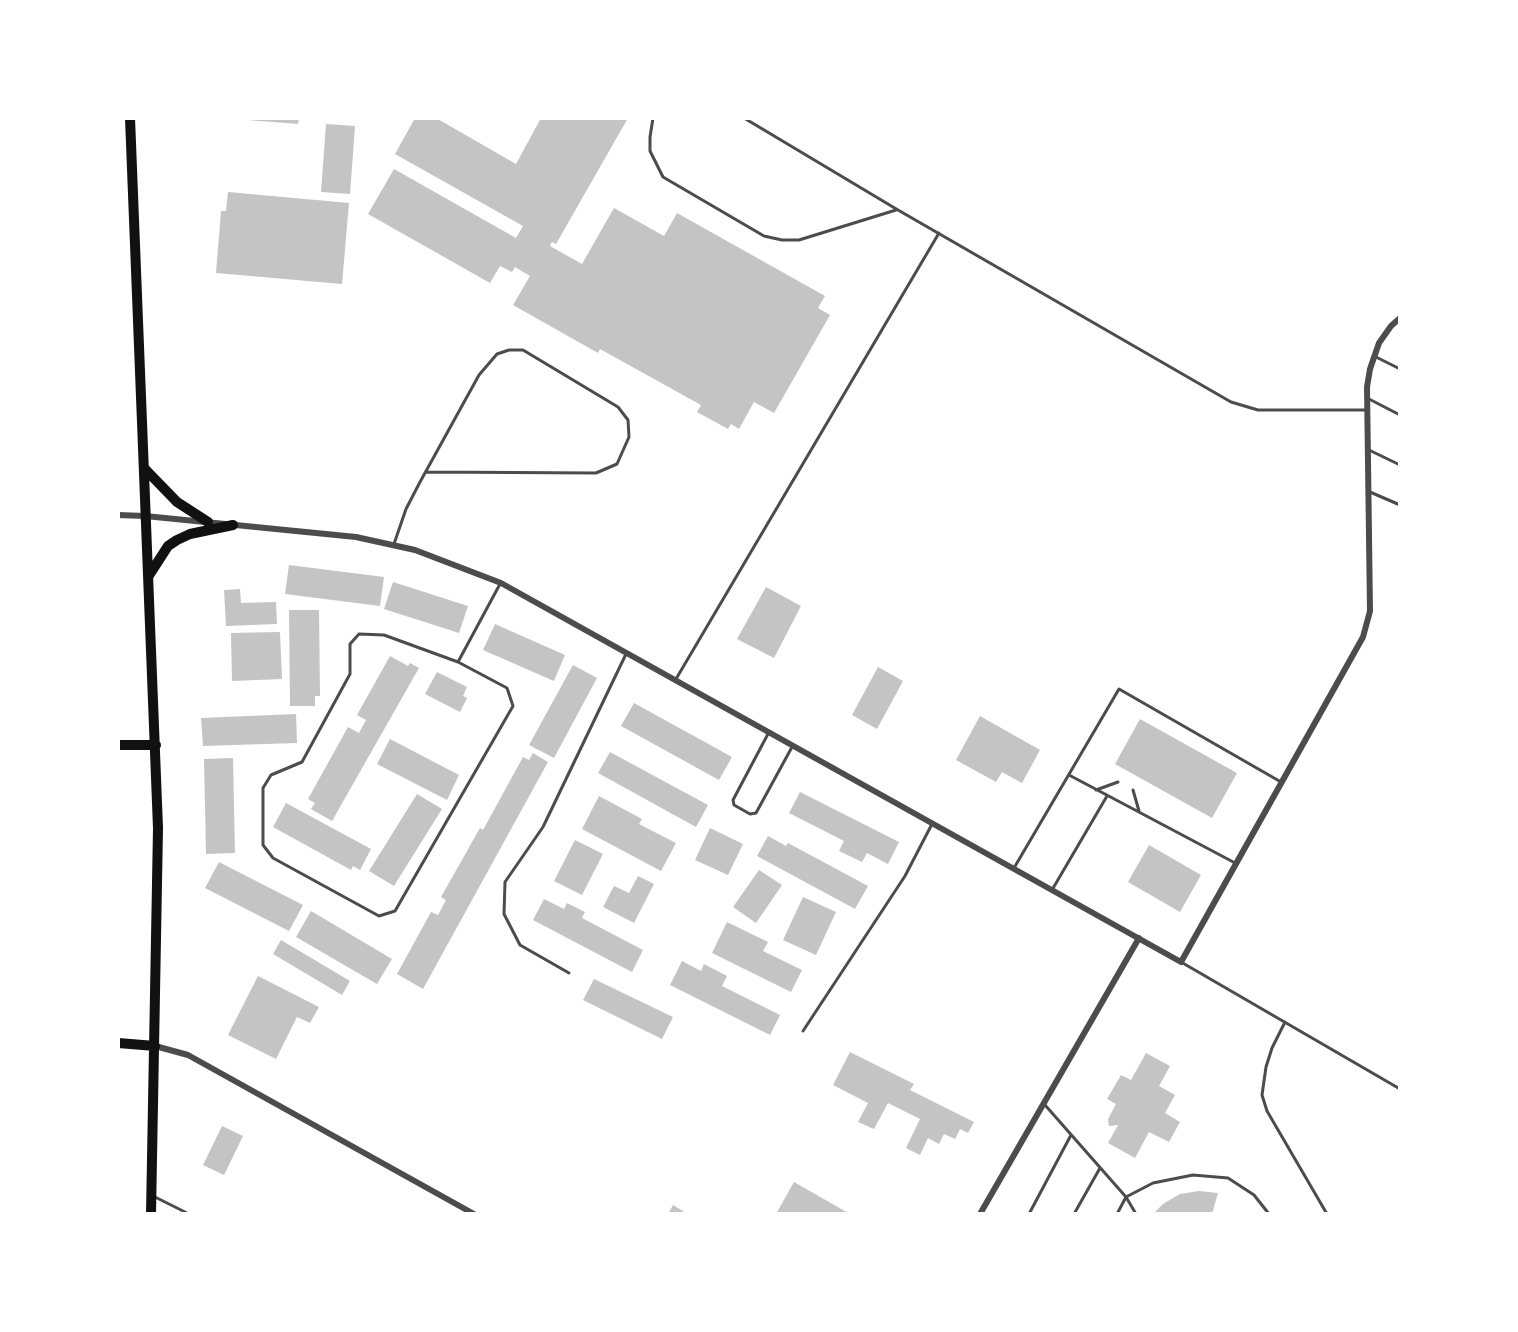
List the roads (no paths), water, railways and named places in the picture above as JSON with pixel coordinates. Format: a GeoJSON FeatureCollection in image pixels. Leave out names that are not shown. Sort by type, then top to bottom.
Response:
{"type":"FeatureCollection","features":[{"type":"Feature","properties":{"kind":"highway"},"geometry":{"type":"LineString","coordinates":[[130,118],[158,828],[150,1214]]}},
{"type":"Feature","properties":{"kind":"highway"},"geometry":{"type":"LineString","coordinates":[[144,468],[177,502],[208,522]]}},
{"type":"Feature","properties":{"kind":"highway"},"geometry":{"type":"LineString","coordinates":[[148,578],[164,551],[177,540],[190,534],[233,525]]}},
{"type":"Feature","properties":{"kind":"highway"},"geometry":{"type":"LineString","coordinates":[[118,745],[156,745]]}},
{"type":"Feature","properties":{"kind":"highway"},"geometry":{"type":"LineString","coordinates":[[118,1043],[155,1046]]}},
{"type":"Feature","properties":{"kind":"street"},"geometry":{"type":"LineString","coordinates":[[118,515],[356,537],[416,550],[501,583],[1181,962],[1363,637],[1370,611],[1367,399],[1370,369],[1378,343],[1400,318]]}},
{"type":"Feature","properties":{"kind":"street"},"geometry":{"type":"LineString","coordinates":[[980,1214],[1139,938]]}},
{"type":"Feature","properties":{"kind":"street"},"geometry":{"type":"LineString","coordinates":[[155,1046],[188,1055],[474,1214]]}},
{"type":"Feature","properties":{"kind":"lane"},"geometry":{"type":"LineString","coordinates":[[653,118],[650,151],[663,177],[764,236],[782,240],[799,240],[898,210]]}},
{"type":"Feature","properties":{"kind":"lane"},"geometry":{"type":"LineString","coordinates":[[744,118],[939,234],[1231,402],[1258,410],[1367,410]]}},
{"type":"Feature","properties":{"kind":"lane"},"geometry":{"type":"LineString","coordinates":[[675,680],[939,234]]}},
{"type":"Feature","properties":{"kind":"lane"},"geometry":{"type":"LineString","coordinates":[[394,545],[406,509],[426,472],[479,375],[497,354],[509,350],[524,351],[618,407],[628,420],[629,436],[617,464],[596,473],[426,472]]}},
{"type":"Feature","properties":{"kind":"lane"},"geometry":{"type":"LineString","coordinates":[[1374,356],[1400,369]]}},
{"type":"Feature","properties":{"kind":"lane"},"geometry":{"type":"LineString","coordinates":[[1367,399],[1400,415]]}},
{"type":"Feature","properties":{"kind":"lane"},"geometry":{"type":"LineString","coordinates":[[1368,450],[1400,465]]}},
{"type":"Feature","properties":{"kind":"lane"},"geometry":{"type":"LineString","coordinates":[[1368,491],[1400,505]]}},
{"type":"Feature","properties":{"kind":"lane"},"geometry":{"type":"LineString","coordinates":[[458,662],[501,583]]}},
{"type":"Feature","properties":{"kind":"lane"},"geometry":{"type":"LineString","coordinates":[[359,634],[384,636],[458,662],[507,688],[513,706],[395,911],[379,916],[273,858],[263,845],[263,788],[271,775],[302,762],[350,674],[350,644],[359,634]]}},
{"type":"Feature","properties":{"kind":"lane"},"geometry":{"type":"LineString","coordinates":[[569,973],[520,945],[504,914],[505,882],[543,827],[626,653]]}},
{"type":"Feature","properties":{"kind":"lane"},"geometry":{"type":"LineString","coordinates":[[1014,868],[1119,689],[1282,783]]}},
{"type":"Feature","properties":{"kind":"lane"},"geometry":{"type":"LineString","coordinates":[[769,732],[733,800],[734,805],[750,814],[756,813],[793,746]]}},
{"type":"Feature","properties":{"kind":"lane"},"geometry":{"type":"LineString","coordinates":[[1069,775],[1237,864]]}},
{"type":"Feature","properties":{"kind":"lane"},"geometry":{"type":"LineString","coordinates":[[1096,790],[1118,783]]}},
{"type":"Feature","properties":{"kind":"lane"},"geometry":{"type":"LineString","coordinates":[[1133,790],[1140,813]]}},
{"type":"Feature","properties":{"kind":"lane"},"geometry":{"type":"LineString","coordinates":[[1052,890],[1107,796]]}},
{"type":"Feature","properties":{"kind":"lane"},"geometry":{"type":"LineString","coordinates":[[803,1031],[905,876],[932,823]]}},
{"type":"Feature","properties":{"kind":"lane"},"geometry":{"type":"LineString","coordinates":[[1181,962],[1400,1089]]}},
{"type":"Feature","properties":{"kind":"lane"},"geometry":{"type":"LineString","coordinates":[[1285,1022],[1272,1048],[1266,1067],[1262,1095],[1267,1111],[1327,1214]]}},
{"type":"Feature","properties":{"kind":"lane"},"geometry":{"type":"LineString","coordinates":[[1044,1103],[1126,1197],[1136,1214]]}},
{"type":"Feature","properties":{"kind":"lane"},"geometry":{"type":"LineString","coordinates":[[1029,1214],[1071,1135]]}},
{"type":"Feature","properties":{"kind":"lane"},"geometry":{"type":"LineString","coordinates":[[1074,1214],[1100,1168]]}},
{"type":"Feature","properties":{"kind":"lane"},"geometry":{"type":"LineString","coordinates":[[1117,1214],[1126,1197],[1153,1183],[1193,1175],[1228,1178],[1254,1196],[1269,1214]]}},
{"type":"Feature","properties":{"kind":"lane"},"geometry":{"type":"LineString","coordinates":[[151,1196],[189,1214]]}}]}
